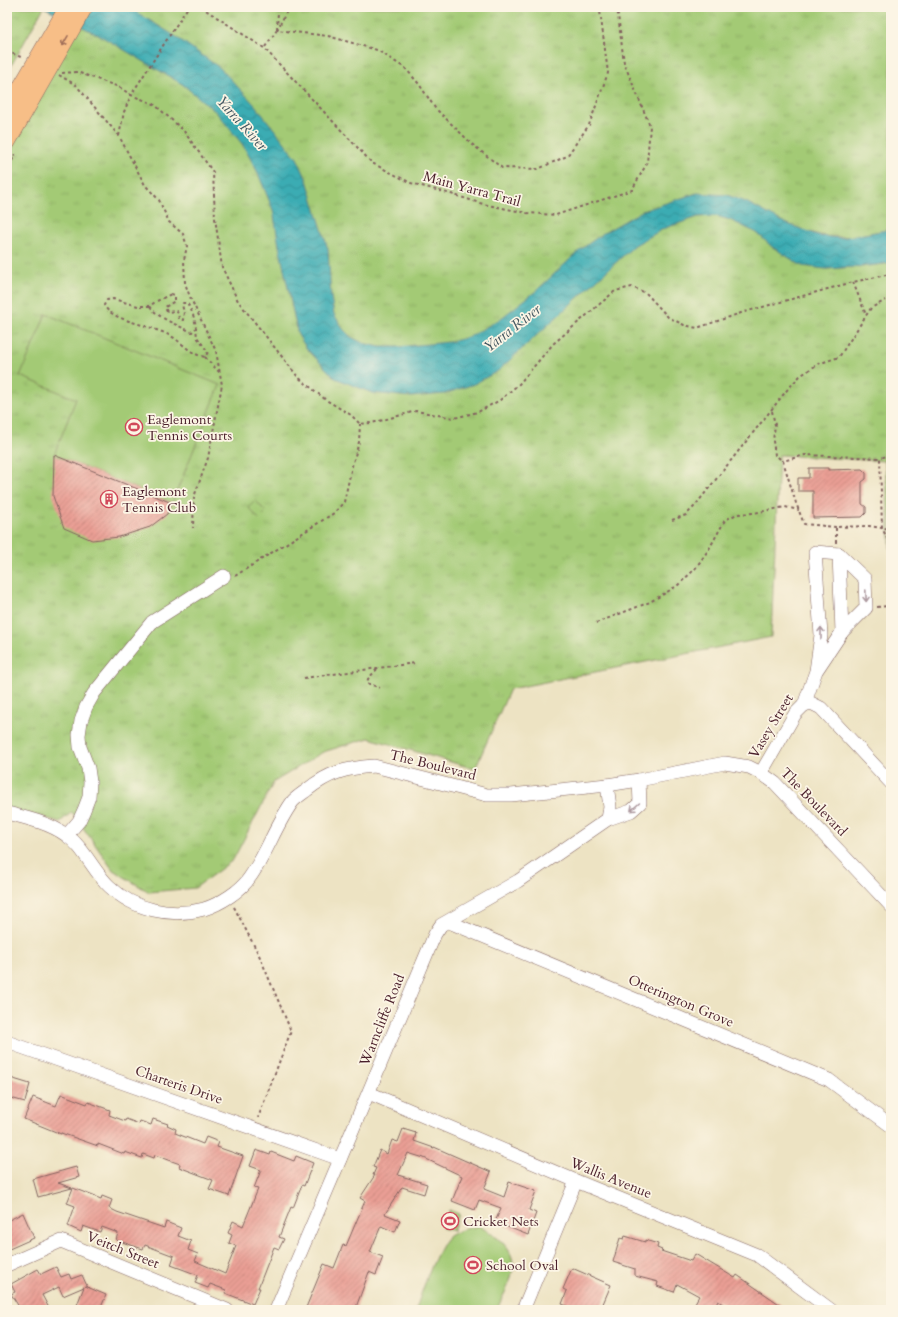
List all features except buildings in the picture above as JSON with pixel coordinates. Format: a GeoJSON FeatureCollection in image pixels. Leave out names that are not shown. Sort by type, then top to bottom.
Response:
{"type":"FeatureCollection","features":[{"type":"Feature","properties":{"kind":"main road"},"geometry":{"type":"LineString","coordinates":[[7,142],[26,95],[68,7]]}},
{"type":"Feature","properties":{"kind":"main road"},"geometry":{"type":"LineString","coordinates":[[7,113],[26,95],[84,7]]}},
{"type":"Feature","properties":{"kind":"street"},"geometry":{"type":"LineString","coordinates":[[816,672],[822,635],[815,552],[838,551],[842,632]]}},
{"type":"Feature","properties":{"kind":"street","name":"Vasey Street"},"geometry":{"type":"LineString","coordinates":[[761,773],[795,714],[804,705],[816,672],[842,632],[866,608],[865,579],[838,551]]}},
{"type":"Feature","properties":{"kind":"street"},"geometry":{"type":"LineString","coordinates":[[67,835],[79,821],[89,797],[90,782],[88,768],[80,747],[79,736],[81,721],[86,707],[94,693],[152,622],[224,576]]}},
{"type":"Feature","properties":{"kind":"street"},"geometry":{"type":"LineString","coordinates":[[804,705],[810,703],[821,708],[891,783]]}},
{"type":"Feature","properties":{"kind":"street","name":"The Boulevard"},"geometry":{"type":"LineString","coordinates":[[7,813],[43,823],[67,835],[84,853],[108,885],[126,899],[152,910],[184,913],[205,908],[229,898],[250,878],[294,800],[334,772],[356,767],[374,766],[487,795],[511,795],[607,785],[726,763],[749,767],[776,783],[891,906]]}},
{"type":"Feature","properties":{"kind":"street","name":"Warncliffe Road"},"geometry":{"type":"LineString","coordinates":[[276,1310],[435,934],[441,925],[518,881],[608,819],[632,811],[640,803],[639,780]]}},
{"type":"Feature","properties":{"kind":"street"},"geometry":{"type":"LineString","coordinates":[[607,785],[610,807],[608,819]]}},
{"type":"Feature","properties":{"kind":"street","name":"Otterington Grove"},"geometry":{"type":"LineString","coordinates":[[448,922],[829,1080],[891,1126]]}},
{"type":"Feature","properties":{"kind":"street","name":"Charteris Drive"},"geometry":{"type":"LineString","coordinates":[[7,1042],[340,1159]]}},
{"type":"Feature","properties":{"kind":"street","name":"Wallis Avenue"},"geometry":{"type":"LineString","coordinates":[[369,1093],[576,1181],[757,1254],[831,1310]]}},
{"type":"Feature","properties":{"kind":"street"},"geometry":{"type":"LineString","coordinates":[[523,1310],[576,1181]]}},
{"type":"Feature","properties":{"kind":"street","name":"Veitch Street"},"geometry":{"type":"LineString","coordinates":[[7,1265],[61,1241],[227,1310]]}},
{"type":"Feature","properties":{"kind":"path"},"geometry":{"type":"LineString","coordinates":[[119,136],[124,112],[132,95],[188,7]]}},
{"type":"Feature","properties":{"kind":"path","name":"Main Yarra Trail"},"geometry":{"type":"LineString","coordinates":[[201,7],[264,48],[372,163],[410,183],[483,204],[527,213],[556,215],[632,190],[646,163],[650,126],[624,63],[617,7]]}},
{"type":"Feature","properties":{"kind":"path"},"geometry":{"type":"LineString","coordinates":[[277,7],[277,30]]}},
{"type":"Feature","properties":{"kind":"path"},"geometry":{"type":"LineString","coordinates":[[264,48],[277,30],[289,7]]}},
{"type":"Feature","properties":{"kind":"path"},"geometry":{"type":"LineString","coordinates":[[277,30],[328,36],[376,50],[405,68],[435,108],[473,145],[502,168],[538,169],[567,156],[589,125],[608,73],[600,11],[598,7]]}},
{"type":"Feature","properties":{"kind":"path"},"geometry":{"type":"LineString","coordinates":[[600,11],[606,7]]}},
{"type":"Feature","properties":{"kind":"path"},"geometry":{"type":"LineString","coordinates":[[7,51],[28,61]]}},
{"type":"Feature","properties":{"kind":"path"},"geometry":{"type":"LineString","coordinates":[[193,528],[194,497],[208,458],[222,385],[216,351],[190,297],[185,283],[184,260],[187,246],[183,234],[169,222],[159,200],[145,185],[119,136],[76,85],[57,74],[77,72],[119,87],[132,95],[154,104],[183,130],[213,172],[215,218],[222,267],[238,302],[298,377],[326,400],[351,415],[360,424],[359,442],[344,502],[334,514],[236,576],[224,576]]}},
{"type":"Feature","properties":{"kind":"path"},"geometry":{"type":"LineString","coordinates":[[360,424],[372,423],[416,411],[454,418],[478,412],[500,400],[519,384],[553,344],[615,292],[632,287],[646,293],[668,317],[684,325],[697,328],[741,313],[853,282],[891,274]]}},
{"type":"Feature","properties":{"kind":"path"},"geometry":{"type":"LineString","coordinates":[[853,282],[866,315]]}},
{"type":"Feature","properties":{"kind":"path"},"geometry":{"type":"LineString","coordinates":[[190,297],[187,303],[183,303],[182,305],[184,312],[183,320],[179,319],[178,313],[167,312],[165,310],[165,307],[175,301],[174,295],[171,294],[159,299],[150,306],[138,306],[113,299],[107,300],[104,305],[106,310],[113,315],[172,336],[198,356],[205,357],[221,374]]}},
{"type":"Feature","properties":{"kind":"path"},"geometry":{"type":"LineString","coordinates":[[672,520],[686,515],[694,508],[772,411],[787,390],[800,376],[818,364],[839,357],[871,308],[886,300]]}},
{"type":"Feature","properties":{"kind":"path"},"geometry":{"type":"LineString","coordinates":[[187,303],[191,310],[198,336],[208,352],[205,357]]}},
{"type":"Feature","properties":{"kind":"path"},"geometry":{"type":"LineString","coordinates":[[150,306],[154,313],[192,332],[196,328]]}},
{"type":"Feature","properties":{"kind":"path"},"geometry":{"type":"LineString","coordinates":[[772,411],[775,425],[773,441],[775,454],[783,461],[804,524],[836,527],[869,526],[891,529]]}},
{"type":"Feature","properties":{"kind":"path"},"geometry":{"type":"LineString","coordinates":[[783,461],[805,455],[880,458],[891,455]]}},
{"type":"Feature","properties":{"kind":"path"},"geometry":{"type":"LineString","coordinates":[[880,458],[882,528],[891,546]]}},
{"type":"Feature","properties":{"kind":"path"},"geometry":{"type":"LineString","coordinates":[[596,623],[650,602],[677,586],[695,569],[709,549],[725,520],[737,514],[754,513],[785,507],[799,510]]}},
{"type":"Feature","properties":{"kind":"path"},"geometry":{"type":"LineString","coordinates":[[836,527],[838,551]]}},
{"type":"Feature","properties":{"kind":"path"},"geometry":{"type":"LineString","coordinates":[[304,678],[416,663]]}},
{"type":"Feature","properties":{"kind":"path"},"geometry":{"type":"LineString","coordinates":[[378,668],[368,679],[367,683],[380,688]]}},
{"type":"Feature","properties":{"kind":"path"},"geometry":{"type":"LineString","coordinates":[[229,898],[259,955],[291,1032],[254,1129]]}},
{"type":"Feature","properties":{"kind":"green space"},"geometry":{"type":"Polygon","coordinates":[[[7,7],[44,7],[7,73],[7,7]]]}},
{"type":"Feature","properties":{"kind":"green space"},"geometry":{"type":"Polygon","coordinates":[[[79,7],[891,7],[891,227],[887,230],[848,237],[829,237],[810,232],[826,269],[891,263],[891,561],[885,461],[779,455],[771,637],[510,689],[475,769],[369,738],[323,752],[274,782],[233,860],[195,888],[149,892],[113,870],[72,812],[60,822],[7,808],[7,140],[79,7]]]}},
{"type":"Feature","properties":{"kind":"green space","name":"Eaglemont Tennis Courts"},"geometry":{"type":"Polygon","coordinates":[[[46,314],[220,385],[172,503],[54,455],[76,399],[20,376],[46,314]]]}},
{"type":"Feature","properties":{"kind":"green space"},"geometry":{"type":"Polygon","coordinates":[[[255,500],[266,512],[259,519],[248,507],[255,500]]]}},
{"type":"Feature","properties":{"kind":"green space","name":"Cricket Nets"},"geometry":{"type":"Polygon","coordinates":[[[449,1210],[459,1214],[453,1231],[442,1228],[449,1210]]]}},
{"type":"Feature","properties":{"kind":"green space","name":"School Oval"},"geometry":{"type":"Polygon","coordinates":[[[479,1226],[504,1244],[512,1257],[513,1264],[511,1278],[497,1310],[416,1310],[430,1271],[445,1241],[449,1236],[456,1232],[479,1226]]]}},
{"type":"Feature","properties":{"kind":"water","name":"Yarra River"},"geometry":{"type":"Polygon","coordinates":[[[44,7],[128,7],[175,36],[220,68],[254,104],[297,158],[307,180],[328,249],[331,297],[334,314],[343,329],[351,337],[363,343],[380,347],[398,347],[449,342],[469,337],[500,319],[536,291],[580,250],[602,234],[642,211],[697,193],[727,195],[746,202],[785,223],[820,236],[841,238],[887,230],[891,227],[891,263],[826,269],[802,266],[771,246],[757,233],[730,220],[716,216],[698,217],[665,228],[635,245],[498,371],[474,384],[444,394],[411,397],[372,393],[335,378],[307,349],[298,335],[273,210],[257,171],[243,145],[216,112],[182,84],[104,38],[44,7]]]}},
{"type":"Feature","properties":{"kind":"place","name":"Eaglemont Tennis Courts"},"geometry":{"type":"Point","coordinates":[134,427]}},
{"type":"Feature","properties":{"kind":"place","name":"Eaglemont Tennis Club"},"geometry":{"type":"Point","coordinates":[109,499]}},
{"type":"Feature","properties":{"kind":"place","name":"Cricket Nets"},"geometry":{"type":"Point","coordinates":[450,1221]}},
{"type":"Feature","properties":{"kind":"place","name":"School Oval"},"geometry":{"type":"Point","coordinates":[473,1265]}}]}
